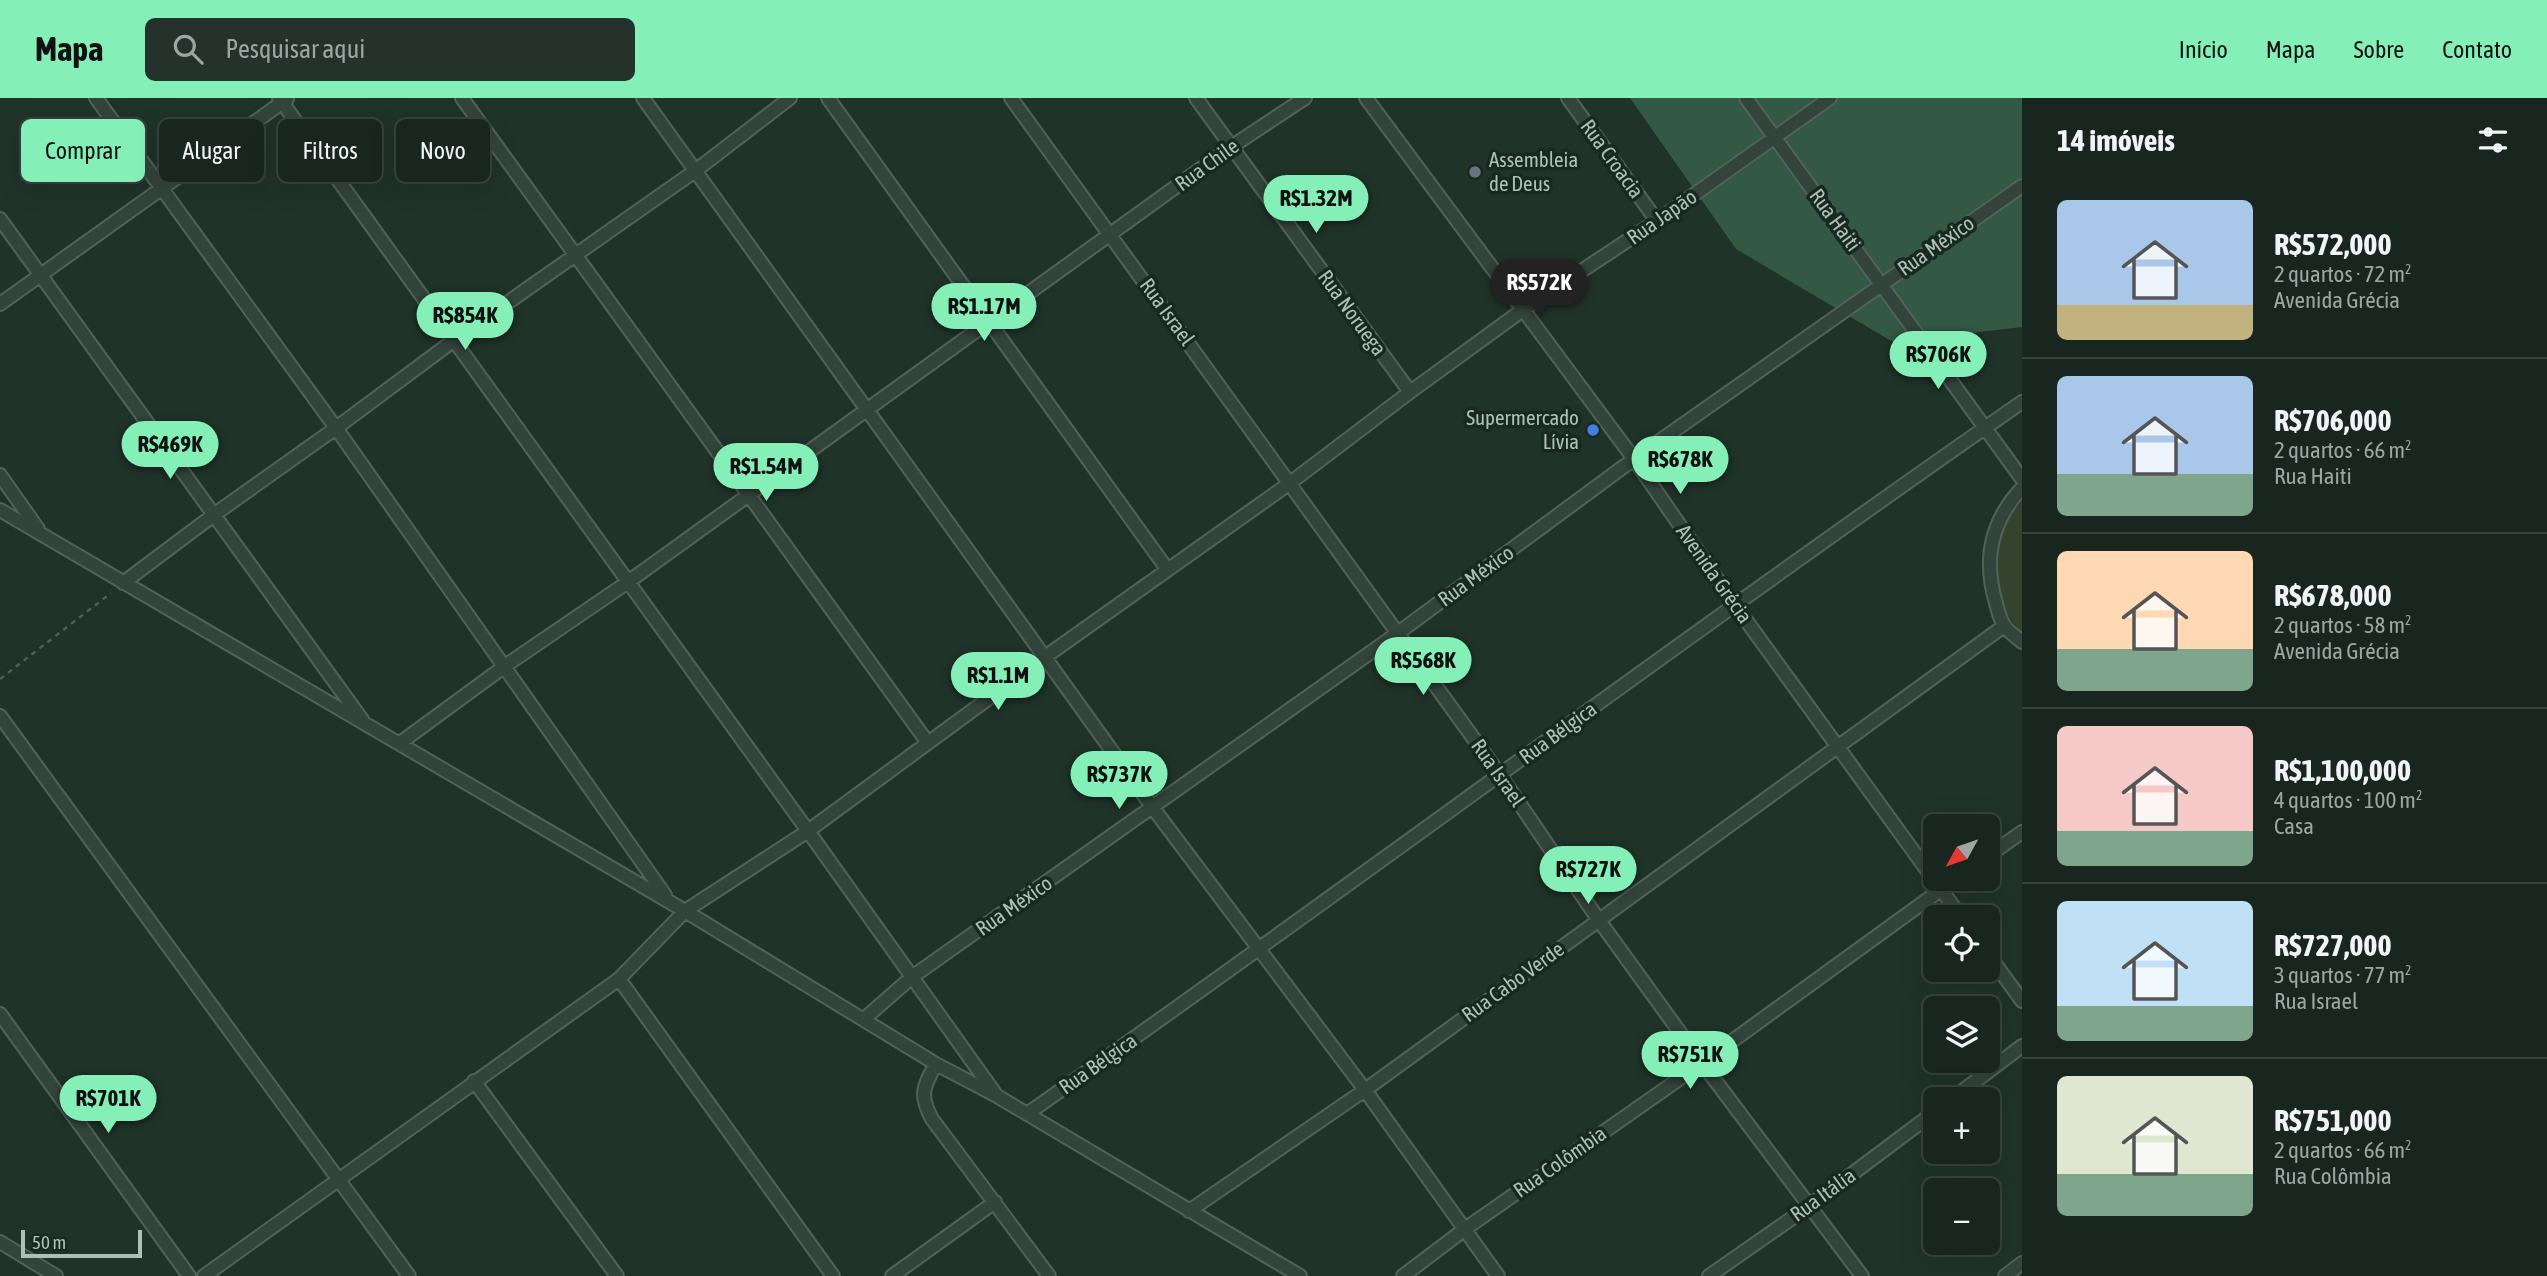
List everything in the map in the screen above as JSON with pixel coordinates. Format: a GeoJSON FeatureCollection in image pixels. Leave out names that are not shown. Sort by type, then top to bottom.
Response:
{"type":"FeatureCollection","features":[{"type":"Feature","properties":{"kind":"street"},"geometry":{"type":"LineString","coordinates":[[96,98],[336,428],[668,901]]}},
{"type":"Feature","properties":{"kind":"street"},"geometry":{"type":"LineString","coordinates":[[462,98],[928,743]]}},
{"type":"Feature","properties":{"kind":"street"},"geometry":{"type":"LineString","coordinates":[[643,98],[1153,808],[1365,1090],[1498,1276]]}},
{"type":"Feature","properties":{"kind":"street"},"geometry":{"type":"LineString","coordinates":[[123,583],[453,341],[695,171],[790,98]]}},
{"type":"Feature","properties":{"kind":"street"},"geometry":{"type":"LineString","coordinates":[[828,98],[1167,569]]}},
{"type":"Feature","properties":{"kind":"street","name":"Rua Israel"},"geometry":{"type":"LineString","coordinates":[[1011,98],[1500,775],[1598,919],[1702,1063],[1862,1276]]}},
{"type":"Feature","properties":{"kind":"street","name":"Rua Noruega"},"geometry":{"type":"LineString","coordinates":[[1196,98],[1410,392]]}},
{"type":"Feature","properties":{"kind":"street","name":"Rua Chile"},"geometry":{"type":"LineString","coordinates":[[400,743],[1231,147],[1305,98]]}},
{"type":"Feature","properties":{"kind":"street","name":"Avenida Grécia"},"geometry":{"type":"LineString","coordinates":[[1366,98],[1634,459],[1735,605],[1923,865]]}},
{"type":"Feature","properties":{"kind":"street","name":"Rua Croacia"},"geometry":{"type":"LineString","coordinates":[[1568,98],[1657,221]]}},
{"type":"Feature","properties":{"kind":"street","name":"Rua Haiti"},"geometry":{"type":"LineString","coordinates":[[1746,98],[2022,479]]}},
{"type":"Feature","properties":{"kind":"street","name":"Rua Japão"},"geometry":{"type":"LineString","coordinates":[[204,1276],[619,979],[685,911],[808,831],[1045,657],[1290,483],[1524,310],[1657,221],[1830,98]]}},
{"type":"Feature","properties":{"kind":"street"},"geometry":{"type":"LineString","coordinates":[[0,304],[283,100],[453,341],[997,1097]]}},
{"type":"Feature","properties":{"kind":"street","name":"Rua México"},"geometry":{"type":"LineString","coordinates":[[864,1019],[912,978],[1398,634],[1634,459],[2022,186]]}},
{"type":"Feature","properties":{"kind":"street"},"geometry":{"type":"LineString","coordinates":[[0,219],[365,724]]}},
{"type":"Feature","properties":{"kind":"street","name":"Rua Bélgica"},"geometry":{"type":"LineString","coordinates":[[1027,1114],[2022,402]]}},
{"type":"Feature","properties":{"kind":"street"},"geometry":{"type":"LineString","coordinates":[[0,475],[41,533]]}},
{"type":"Feature","properties":{"kind":"street"},"geometry":{"type":"LineString","coordinates":[[2022,488],[1997,524],[1989,553],[1990,583],[2004,626],[2022,642]]}},
{"type":"Feature","properties":{"kind":"street"},"geometry":{"type":"LineString","coordinates":[[0,510],[400,743],[685,911],[936,1064],[1027,1114],[1300,1276]]}},
{"type":"Feature","properties":{"kind":"street","name":"Rua Cabo Verde"},"geometry":{"type":"LineString","coordinates":[[1189,1211],[1365,1090],[2004,626]]}},
{"type":"Feature","properties":{"kind":"street"},"geometry":{"type":"LineString","coordinates":[[0,716],[409,1276]]}},
{"type":"Feature","properties":{"kind":"street"},"geometry":{"type":"LineString","coordinates":[[2000,848],[2022,832]]}},
{"type":"Feature","properties":{"kind":"street","name":"Rua Colômbia"},"geometry":{"type":"LineString","coordinates":[[1403,1276],[1940,891]]}},
{"type":"Feature","properties":{"kind":"street"},"geometry":{"type":"LineString","coordinates":[[2000,971],[2022,1001]]}},
{"type":"Feature","properties":{"kind":"street"},"geometry":{"type":"LineString","coordinates":[[619,979],[833,1276]]}},
{"type":"Feature","properties":{"kind":"street"},"geometry":{"type":"LineString","coordinates":[[0,1014],[189,1276]]}},
{"type":"Feature","properties":{"kind":"street"},"geometry":{"type":"LineString","coordinates":[[1968,1087],[2022,1046]]}},
{"type":"Feature","properties":{"kind":"street"},"geometry":{"type":"LineString","coordinates":[[936,1064],[923,1091],[924,1104],[932,1119],[1049,1276]]}},
{"type":"Feature","properties":{"kind":"street"},"geometry":{"type":"LineString","coordinates":[[474,1081],[617,1276]]}},
{"type":"Feature","properties":{"kind":"street","name":"Rua Itália"},"geometry":{"type":"LineString","coordinates":[[1709,1276],[1808,1207],[1923,1121]]}},
{"type":"Feature","properties":{"kind":"street"},"geometry":{"type":"LineString","coordinates":[[892,1276],[995,1202]]}},
{"type":"Feature","properties":{"kind":"street"},"geometry":{"type":"LineString","coordinates":[[0,1242],[56,1276]]}},
{"type":"Feature","properties":{"kind":"street"},"geometry":{"type":"LineString","coordinates":[[2005,1276],[2022,1263]]}},
{"type":"Feature","properties":{"kind":"path"},"geometry":{"type":"LineString","coordinates":[[0,678],[123,583]]}},
{"type":"Feature","properties":{"kind":"shaded area"},"geometry":{"type":"Polygon","coordinates":[[[1630,98],[2022,98],[2022,327],[1893,342],[1736,249],[1630,98]]]}},
{"type":"Feature","properties":{"kind":"shaded area"},"geometry":{"type":"Polygon","coordinates":[[[2022,501],[2022,633],[2005,610],[1995,569],[2003,527],[2022,501]]]}},
{"type":"Feature","properties":{"kind":"place","name":"Assembleia de Deus"},"geometry":{"type":"Point","coordinates":[1475,172]}},
{"type":"Feature","properties":{"kind":"place","name":"Supermercado Lívia"},"geometry":{"type":"Point","coordinates":[1593,430]}}]}
